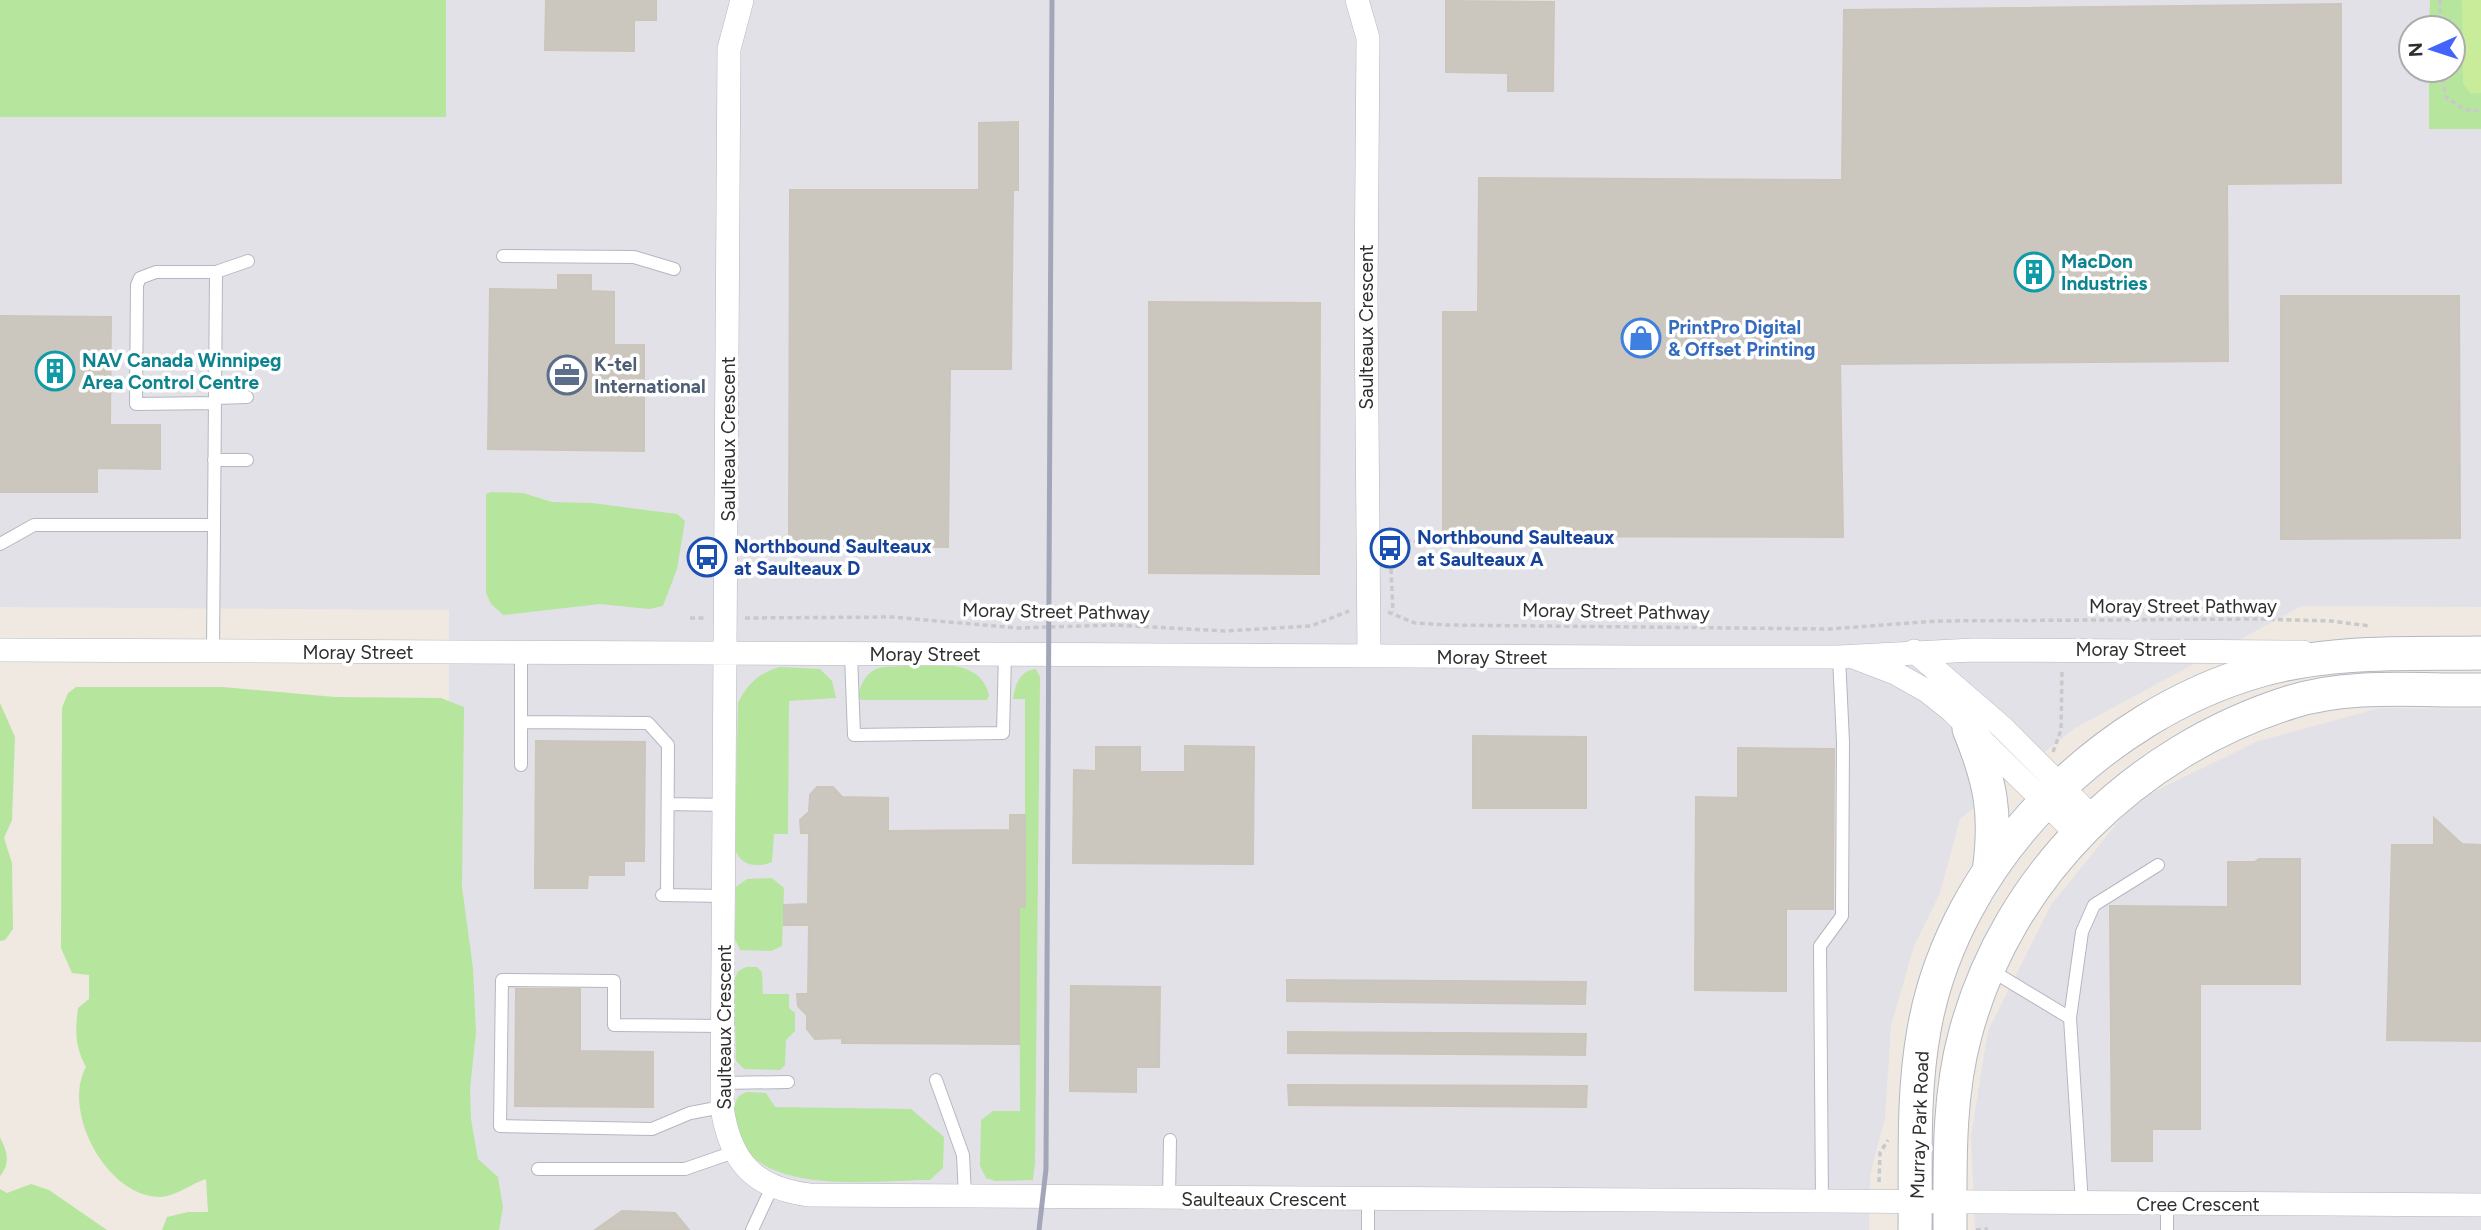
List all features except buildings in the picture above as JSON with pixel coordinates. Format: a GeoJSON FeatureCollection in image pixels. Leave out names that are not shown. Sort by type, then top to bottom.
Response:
{"type":"FeatureCollection","features":[{"type":"Feature","properties":{"kind":"street","name":"Saulteaux Crescent"},"geometry":{"type":"LineString","coordinates":[[742,0],[729,49],[722,1107],[726,1132],[734,1152],[744,1166],[772,1187],[809,1195],[1822,1202],[1915,1216]]}},
{"type":"Feature","properties":{"kind":"street","name":"Saulteaux Crescent"},"geometry":{"type":"LineString","coordinates":[[1357,0],[1368,38],[1366,228],[1369,656]]}},
{"type":"Feature","properties":{"kind":"street","name":"Moray Street"},"geometry":{"type":"LineString","coordinates":[[0,650],[1369,656],[1845,656],[1914,651],[2258,649],[2348,654],[2481,653]]}},
{"type":"Feature","properties":{"kind":"street","name":"Moray Street"},"geometry":{"type":"LineString","coordinates":[[1914,651],[1994,719],[2053,793],[2086,827]]}},
{"type":"Feature","properties":{"kind":"street","name":"Moray Street"},"geometry":{"type":"LineString","coordinates":[[2053,793],[2098,751],[2133,727],[2217,684],[2263,669],[2348,654]]}},
{"type":"Feature","properties":{"kind":"street","name":"Moray Street"},"geometry":{"type":"LineString","coordinates":[[1845,656],[1895,673],[1927,691],[1969,729],[2053,793]]}},
{"type":"Feature","properties":{"kind":"street"},"geometry":{"type":"LineString","coordinates":[[2086,827],[2160,764],[2222,730],[2292,702],[2347,692],[2481,690]]}},
{"type":"Feature","properties":{"kind":"street"},"geometry":{"type":"LineString","coordinates":[[1969,729],[1984,765],[1993,799],[1995,832],[1989,872]]}},
{"type":"Feature","properties":{"kind":"street","name":"Murray Park Road"},"geometry":{"type":"LineString","coordinates":[[1915,1216],[1916,1107],[1924,1028],[1946,950],[1989,872],[2053,793]]}},
{"type":"Feature","properties":{"kind":"street","name":"Murray Park Road"},"geometry":{"type":"LineString","coordinates":[[1950,1216],[1952,1107],[1964,1036],[1998,945],[2025,898],[2052,862],[2086,827]]}},
{"type":"Feature","properties":{"kind":"street","name":"Cree Crescent"},"geometry":{"type":"LineString","coordinates":[[1915,1216],[1950,1216],[2082,1203],[2481,1205]]}},
{"type":"Feature","properties":{"kind":"lane"},"geometry":{"type":"LineString","coordinates":[[503,256],[634,257],[674,269]]}},
{"type":"Feature","properties":{"kind":"lane"},"geometry":{"type":"LineString","coordinates":[[247,397],[136,404],[136,299],[140,278],[147,274],[216,272],[248,261]]}},
{"type":"Feature","properties":{"kind":"lane"},"geometry":{"type":"LineString","coordinates":[[213,651],[216,272]]}},
{"type":"Feature","properties":{"kind":"lane"},"geometry":{"type":"LineString","coordinates":[[214,460],[247,460]]}},
{"type":"Feature","properties":{"kind":"lane"},"geometry":{"type":"LineString","coordinates":[[0,544],[34,525],[214,525]]}},
{"type":"Feature","properties":{"kind":"lane"},"geometry":{"type":"LineString","coordinates":[[521,765],[522,653]]}},
{"type":"Feature","properties":{"kind":"lane"},"geometry":{"type":"LineString","coordinates":[[852,654],[854,735],[1003,733],[1005,654]]}},
{"type":"Feature","properties":{"kind":"lane"},"geometry":{"type":"LineString","coordinates":[[1822,1202],[1821,946],[1842,916],[1845,656]]}},
{"type":"Feature","properties":{"kind":"lane"},"geometry":{"type":"LineString","coordinates":[[521,723],[648,723],[668,745],[664,895],[725,896]]}},
{"type":"Feature","properties":{"kind":"lane"},"geometry":{"type":"LineString","coordinates":[[668,804],[725,805]]}},
{"type":"Feature","properties":{"kind":"lane"},"geometry":{"type":"LineString","coordinates":[[2082,1203],[2070,1018],[2082,932],[2094,905],[2158,865]]}},
{"type":"Feature","properties":{"kind":"lane"},"geometry":{"type":"LineString","coordinates":[[1988,968],[2070,1018]]}},
{"type":"Feature","properties":{"kind":"lane"},"geometry":{"type":"LineString","coordinates":[[722,1107],[690,1113],[652,1129],[500,1126],[502,981],[614,981],[614,1025],[723,1026]]}},
{"type":"Feature","properties":{"kind":"lane"},"geometry":{"type":"LineString","coordinates":[[936,1080],[963,1155],[965,1196]]}},
{"type":"Feature","properties":{"kind":"lane"},"geometry":{"type":"LineString","coordinates":[[723,1083],[788,1082]]}},
{"type":"Feature","properties":{"kind":"lane"},"geometry":{"type":"LineString","coordinates":[[1170,1140],[1170,1198]]}},
{"type":"Feature","properties":{"kind":"lane"},"geometry":{"type":"LineString","coordinates":[[538,1169],[685,1168],[734,1152]]}},
{"type":"Feature","properties":{"kind":"lane"},"geometry":{"type":"LineString","coordinates":[[752,1230],[772,1187]]}},
{"type":"Feature","properties":{"kind":"lane"},"geometry":{"type":"LineString","coordinates":[[1368,1199],[1368,1230]]}},
{"type":"Feature","properties":{"kind":"lane"},"geometry":{"type":"LineString","coordinates":[[2167,1204],[2167,1230]]}},
{"type":"Feature","properties":{"kind":"path"},"geometry":{"type":"LineString","coordinates":[[2444,84],[2446,97],[2465,110],[2481,111]]}},
{"type":"Feature","properties":{"kind":"path"},"geometry":{"type":"LineString","coordinates":[[1393,612],[1390,548],[1409,541],[1470,543]]}},
{"type":"Feature","properties":{"kind":"path","name":"Moray Street Pathway"},"geometry":{"type":"LineString","coordinates":[[757,617],[892,617],[1018,628],[1115,625],[1225,631],[1311,626],[1342,611],[1393,612],[1415,623],[1447,625],[1829,629],[1937,621],[2284,619],[2377,627]]}},
{"type":"Feature","properties":{"kind":"shaded area"},"geometry":{"type":"Polygon","coordinates":[[[446,0],[2430,0],[2430,14],[2397,14],[2397,84],[2429,84],[2429,128],[2481,129],[2481,607],[2302,606],[2075,728],[1960,819],[1940,893],[1914,946],[1891,1026],[1885,1117],[1870,1176],[1869,1230],[447,1230],[449,610],[0,607],[0,117],[445,117],[446,0]]]}},
{"type":"Feature","properties":{"kind":"shaded area"},"geometry":{"type":"Polygon","coordinates":[[[2380,708],[2481,709],[2481,1230],[1975,1230],[1971,1136],[1988,1031],[2051,905],[2135,801],[2258,741],[2380,708]]]}},
{"type":"Feature","properties":{"kind":"green space"},"geometry":{"type":"Polygon","coordinates":[[[0,0],[446,0],[446,117],[0,117],[0,0]]]}},
{"type":"Feature","properties":{"kind":"green space"},"geometry":{"type":"Polygon","coordinates":[[[2430,0],[2481,0],[2481,129],[2429,129],[2429,84],[2467,84],[2467,14],[2430,14],[2430,0]]]}},
{"type":"Feature","properties":{"kind":"green space"},"geometry":{"type":"Polygon","coordinates":[[[2462,0],[2481,0],[2481,93],[2471,94],[2463,84],[2467,84],[2467,14],[2462,14],[2462,0]]]}},
{"type":"Feature","properties":{"kind":"green space"},"geometry":{"type":"Polygon","coordinates":[[[523,493],[552,502],[592,503],[677,514],[685,521],[677,569],[663,606],[649,609],[600,604],[503,615],[491,604],[486,593],[486,494],[523,493]]]}},
{"type":"Feature","properties":{"kind":"green space"},"geometry":{"type":"Polygon","coordinates":[[[780,667],[820,669],[832,681],[836,698],[789,701],[788,834],[774,834],[772,862],[755,865],[741,859],[735,849],[738,703],[755,680],[780,667]]]}},
{"type":"Feature","properties":{"kind":"green space"},"geometry":{"type":"Polygon","coordinates":[[[883,667],[961,667],[984,682],[989,696],[987,700],[861,700],[859,697],[863,682],[873,671],[883,667]]]}},
{"type":"Feature","properties":{"kind":"green space"},"geometry":{"type":"Polygon","coordinates":[[[1036,669],[1040,677],[1035,1163],[1033,1180],[995,1181],[986,1178],[980,1166],[981,1120],[993,1111],[1020,1111],[1019,907],[1025,906],[1025,699],[1013,699],[1022,675],[1036,669]]]}},
{"type":"Feature","properties":{"kind":"green space"},"geometry":{"type":"Polygon","coordinates":[[[76,687],[222,687],[335,697],[441,698],[464,707],[462,887],[473,968],[476,1032],[470,1089],[471,1119],[478,1159],[498,1177],[503,1207],[499,1230],[162,1230],[167,1217],[188,1212],[208,1212],[206,1179],[162,1197],[142,1194],[124,1184],[108,1169],[94,1150],[80,1107],[80,1086],[86,1067],[78,1046],[76,1025],[78,1008],[89,999],[89,975],[72,973],[61,948],[62,708],[68,693],[76,687]]]}},
{"type":"Feature","properties":{"kind":"green space"},"geometry":{"type":"Polygon","coordinates":[[[0,703],[15,737],[12,820],[4,838],[12,863],[13,929],[5,940],[0,941],[0,703]]]}},
{"type":"Feature","properties":{"kind":"green space"},"geometry":{"type":"Polygon","coordinates":[[[772,878],[784,888],[782,946],[771,951],[740,950],[735,939],[736,887],[747,879],[772,878]]]}},
{"type":"Feature","properties":{"kind":"green space"},"geometry":{"type":"Polygon","coordinates":[[[746,967],[757,967],[762,972],[763,994],[789,994],[789,1008],[795,1013],[795,1031],[786,1040],[785,1065],[780,1070],[744,1069],[736,1061],[734,981],[738,971],[746,967]]]}},
{"type":"Feature","properties":{"kind":"green space"},"geometry":{"type":"Polygon","coordinates":[[[748,1092],[766,1093],[775,1107],[911,1109],[944,1137],[943,1168],[930,1180],[875,1182],[811,1179],[781,1173],[757,1160],[740,1140],[735,1105],[739,1097],[748,1092]]]}},
{"type":"Feature","properties":{"kind":"green space"},"geometry":{"type":"Polygon","coordinates":[[[0,1137],[7,1157],[6,1166],[0,1176],[0,1137]]]}},
{"type":"Feature","properties":{"kind":"green space"},"geometry":{"type":"Polygon","coordinates":[[[31,1184],[49,1190],[107,1230],[0,1230],[0,1189],[7,1193],[31,1184]]]}},
{"type":"Feature","properties":{"kind":"railway"},"geometry":{"type":"LineString","coordinates":[[1039,1230],[1046,1169],[1052,0]]}},
{"type":"Feature","properties":{"kind":"place","name":"MacDon Industries"},"geometry":{"type":"Point","coordinates":[2034,272]}},
{"type":"Feature","properties":{"kind":"place","name":"PrintPro Digital & Offset Printing"},"geometry":{"type":"Point","coordinates":[1641,338]}},
{"type":"Feature","properties":{"kind":"place","name":"NAV Canada Winnipeg Area Control Centre"},"geometry":{"type":"Point","coordinates":[55,371]}},
{"type":"Feature","properties":{"kind":"place","name":"K-tel International"},"geometry":{"type":"Point","coordinates":[567,375]}},
{"type":"Feature","properties":{"kind":"place","name":"Northbound Saulteaux at Saulteaux A"},"geometry":{"type":"Point","coordinates":[1390,548]}},
{"type":"Feature","properties":{"kind":"place","name":"Northbound Saulteaux at Saulteaux D"},"geometry":{"type":"Point","coordinates":[707,557]}}]}
